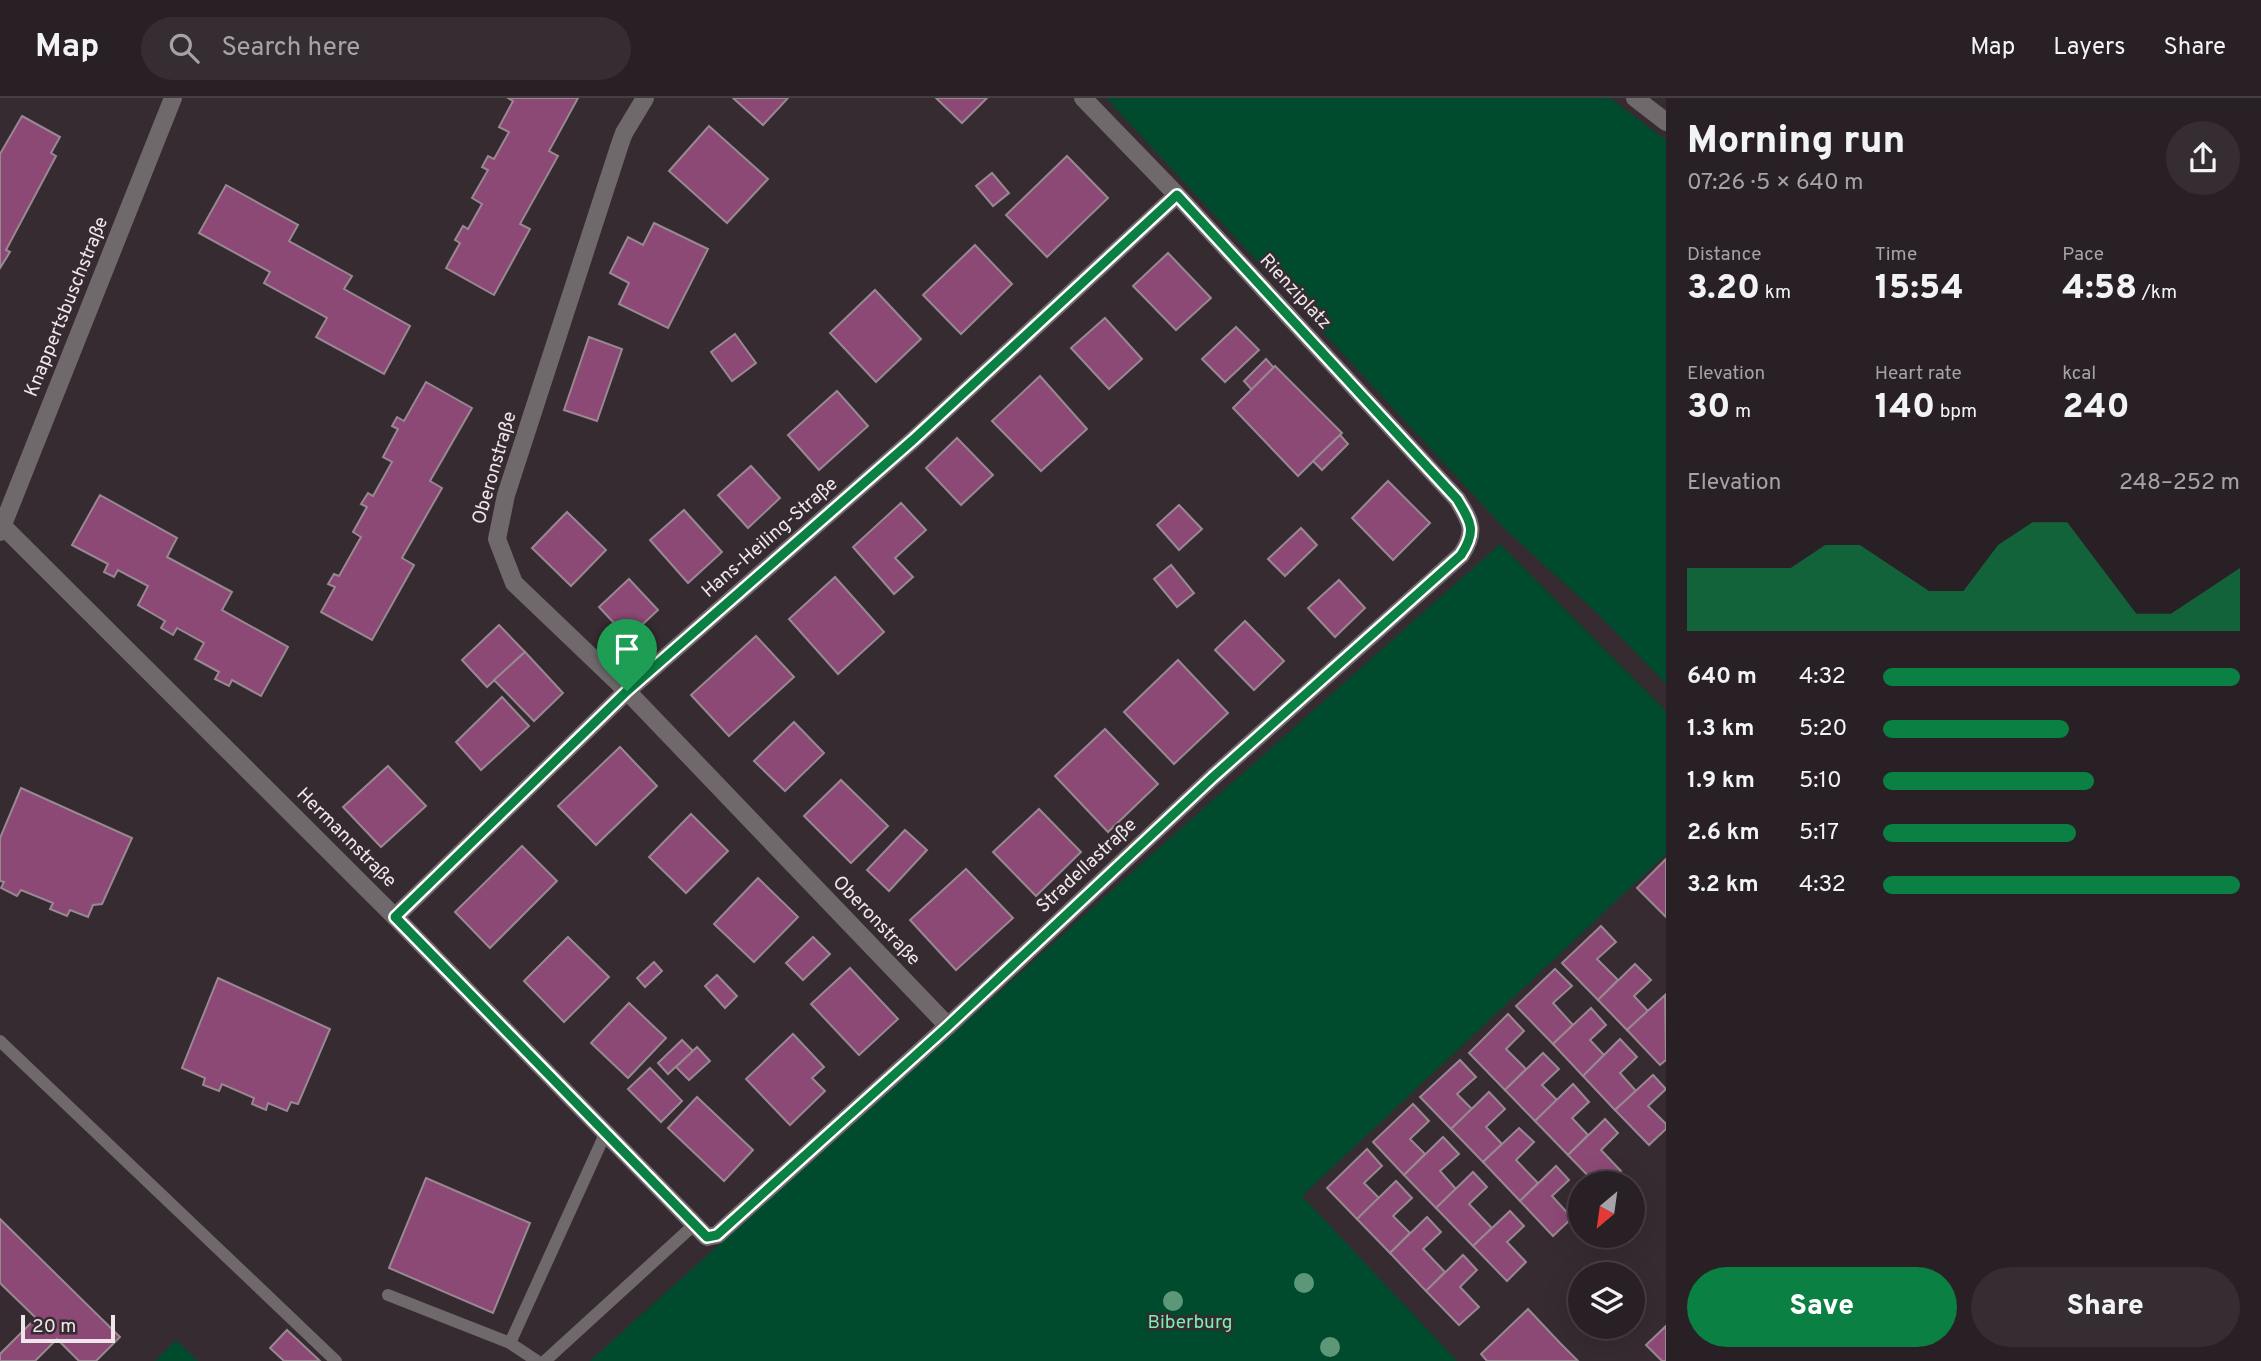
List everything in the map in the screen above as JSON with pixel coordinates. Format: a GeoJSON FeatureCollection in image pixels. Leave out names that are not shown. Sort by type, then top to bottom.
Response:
{"type":"FeatureCollection","features":[{"type":"Feature","properties":{"kind":"street","name":"Knappertsbuschstraße"},"geometry":{"type":"LineString","coordinates":[[2,529],[173,98]]}},
{"type":"Feature","properties":{"kind":"street","name":"Oberonstraße"},"geometry":{"type":"LineString","coordinates":[[645,98],[624,133],[506,495],[497,540],[514,583],[627,691],[948,1026]]}},
{"type":"Feature","properties":{"kind":"street","name":"Rienziplatz"},"geometry":{"type":"LineString","coordinates":[[1083,98],[1177,195],[1457,499],[1470,521]]}},
{"type":"Feature","properties":{"kind":"street"},"geometry":{"type":"LineString","coordinates":[[1635,98],[1666,122]]}},
{"type":"Feature","properties":{"kind":"street","name":"Hans-Heiling-Straße"},"geometry":{"type":"LineString","coordinates":[[395,917],[627,691],[914,439],[1177,195]]}},
{"type":"Feature","properties":{"kind":"street","name":"Stradellastraße"},"geometry":{"type":"LineString","coordinates":[[717,1235],[948,1026],[1213,777],[1461,555],[1471,541],[1470,521]]}},
{"type":"Feature","properties":{"kind":"street","name":"Hermannstraße"},"geometry":{"type":"LineString","coordinates":[[2,529],[395,917],[707,1237],[717,1235]]}},
{"type":"Feature","properties":{"kind":"lane"},"geometry":{"type":"LineString","coordinates":[[0,1041],[336,1361]]}},
{"type":"Feature","properties":{"kind":"lane"},"geometry":{"type":"LineString","coordinates":[[510,1343],[606,1132]]}},
{"type":"Feature","properties":{"kind":"lane"},"geometry":{"type":"LineString","coordinates":[[545,1361],[695,1224]]}},
{"type":"Feature","properties":{"kind":"lane"},"geometry":{"type":"LineString","coordinates":[[388,1295],[510,1343],[537,1361]]}},
{"type":"Feature","properties":{"kind":"green space"},"geometry":{"type":"Polygon","coordinates":[[[1106,98],[1610,98],[1666,140],[1666,684],[1599,615],[1506,530],[1106,98]]]}},
{"type":"Feature","properties":{"kind":"green space","name":"Biberburg"},"geometry":{"type":"Polygon","coordinates":[[[1500,544],[1666,711],[1666,854],[1302,1196],[1457,1361],[590,1361],[1122,881],[1500,544]]]}},
{"type":"Feature","properties":{"kind":"green space"},"geometry":{"type":"Polygon","coordinates":[[[176,1340],[198,1361],[155,1361],[176,1340]]]}},
{"type":"Feature","properties":{"kind":"building"},"geometry":{"type":"Polygon","coordinates":[[[508,98],[578,98],[549,151],[558,156],[520,224],[530,229],[494,295],[446,268],[460,243],[455,240],[463,226],[468,229],[482,204],[472,198],[488,170],[482,167],[488,156],[494,159],[509,132],[499,127],[513,101],[508,98]]]}},
{"type":"Feature","properties":{"kind":"building"},"geometry":{"type":"Polygon","coordinates":[[[733,98],[788,98],[763,125],[733,98]]]}},
{"type":"Feature","properties":{"kind":"building"},"geometry":{"type":"Polygon","coordinates":[[[936,98],[987,98],[962,123],[936,98]]]}},
{"type":"Feature","properties":{"kind":"building"},"geometry":{"type":"Polygon","coordinates":[[[22,116],[60,137],[51,153],[56,156],[6,250],[10,252],[0,268],[0,154],[22,116]]]}},
{"type":"Feature","properties":{"kind":"building"},"geometry":{"type":"Polygon","coordinates":[[[709,126],[768,179],[727,223],[669,171],[709,126]]]}},
{"type":"Feature","properties":{"kind":"building"},"geometry":{"type":"Polygon","coordinates":[[[1067,156],[1108,198],[1047,257],[1006,215],[1067,156]]]}},
{"type":"Feature","properties":{"kind":"building"},"geometry":{"type":"Polygon","coordinates":[[[992,173],[1009,193],[993,206],[976,186],[992,173]]]}},
{"type":"Feature","properties":{"kind":"building"},"geometry":{"type":"Polygon","coordinates":[[[226,185],[298,225],[289,241],[352,276],[344,289],[410,326],[384,374],[316,337],[327,318],[264,283],[270,272],[199,233],[226,185]]]}},
{"type":"Feature","properties":{"kind":"building"},"geometry":{"type":"Polygon","coordinates":[[[654,223],[708,249],[668,328],[619,304],[629,283],[610,273],[628,237],[643,245],[654,223]]]}},
{"type":"Feature","properties":{"kind":"building"},"geometry":{"type":"Polygon","coordinates":[[[975,245],[1012,284],[961,334],[923,295],[975,245]]]}},
{"type":"Feature","properties":{"kind":"building"},"geometry":{"type":"Polygon","coordinates":[[[1168,253],[1211,298],[1176,330],[1133,286],[1168,253]]]}},
{"type":"Feature","properties":{"kind":"building"},"geometry":{"type":"Polygon","coordinates":[[[875,290],[921,339],[876,382],[830,333],[875,290]]]}},
{"type":"Feature","properties":{"kind":"building"},"geometry":{"type":"Polygon","coordinates":[[[1105,318],[1142,359],[1109,389],[1071,348],[1105,318]]]}},
{"type":"Feature","properties":{"kind":"building"},"geometry":{"type":"Polygon","coordinates":[[[1236,327],[1259,350],[1225,382],[1202,359],[1236,327]]]}},
{"type":"Feature","properties":{"kind":"building"},"geometry":{"type":"Polygon","coordinates":[[[735,334],[756,363],[732,381],[711,352],[735,334]]]}},
{"type":"Feature","properties":{"kind":"building"},"geometry":{"type":"Polygon","coordinates":[[[589,337],[622,349],[597,421],[564,410],[589,337]]]}},
{"type":"Feature","properties":{"kind":"building"},"geometry":{"type":"Polygon","coordinates":[[[1266,359],[1274,368],[1252,390],[1244,381],[1266,359]]]}},
{"type":"Feature","properties":{"kind":"building"},"geometry":{"type":"Polygon","coordinates":[[[1275,366],[1342,433],[1298,476],[1233,408],[1275,366]]]}},
{"type":"Feature","properties":{"kind":"building"},"geometry":{"type":"Polygon","coordinates":[[[1040,376],[1087,429],[1041,471],[992,421],[1040,376]]]}},
{"type":"Feature","properties":{"kind":"building"},"geometry":{"type":"Polygon","coordinates":[[[426,382],[472,408],[430,481],[442,488],[402,558],[414,565],[372,640],[321,612],[335,587],[328,584],[334,574],[339,576],[361,537],[353,532],[367,507],[361,504],[368,493],[373,496],[392,462],[383,457],[398,429],[392,426],[397,417],[404,421],[426,382]]]}},
{"type":"Feature","properties":{"kind":"building"},"geometry":{"type":"Polygon","coordinates":[[[837,391],[868,426],[819,470],[788,435],[837,391]]]}},
{"type":"Feature","properties":{"kind":"building"},"geometry":{"type":"Polygon","coordinates":[[[1340,435],[1348,444],[1322,470],[1313,461],[1340,435]]]}},
{"type":"Feature","properties":{"kind":"building"},"geometry":{"type":"Polygon","coordinates":[[[957,438],[993,475],[961,505],[926,468],[957,438]]]}},
{"type":"Feature","properties":{"kind":"building"},"geometry":{"type":"Polygon","coordinates":[[[751,466],[780,498],[748,528],[718,495],[751,466]]]}},
{"type":"Feature","properties":{"kind":"building"},"geometry":{"type":"Polygon","coordinates":[[[1388,481],[1430,523],[1393,560],[1352,518],[1388,481]]]}},
{"type":"Feature","properties":{"kind":"building"},"geometry":{"type":"Polygon","coordinates":[[[100,495],[177,538],[167,557],[232,592],[222,610],[288,647],[261,696],[232,680],[229,686],[215,679],[219,672],[195,659],[204,643],[177,628],[173,635],[161,628],[165,621],[138,605],[148,586],[118,570],[114,577],[104,572],[108,564],[72,545],[100,495]]]}},
{"type":"Feature","properties":{"kind":"building"},"geometry":{"type":"Polygon","coordinates":[[[901,503],[926,530],[895,558],[913,577],[894,594],[853,547],[901,503]]]}},
{"type":"Feature","properties":{"kind":"building"},"geometry":{"type":"Polygon","coordinates":[[[1179,505],[1202,529],[1179,550],[1157,525],[1179,505]]]}},
{"type":"Feature","properties":{"kind":"building"},"geometry":{"type":"Polygon","coordinates":[[[684,510],[722,552],[688,583],[650,540],[684,510]]]}},
{"type":"Feature","properties":{"kind":"building"},"geometry":{"type":"Polygon","coordinates":[[[567,512],[606,550],[571,586],[532,548],[567,512]]]}},
{"type":"Feature","properties":{"kind":"building"},"geometry":{"type":"Polygon","coordinates":[[[1301,528],[1317,545],[1285,576],[1268,559],[1301,528]]]}},
{"type":"Feature","properties":{"kind":"building"},"geometry":{"type":"Polygon","coordinates":[[[1171,565],[1194,593],[1177,607],[1154,579],[1171,565]]]}},
{"type":"Feature","properties":{"kind":"building"},"geometry":{"type":"Polygon","coordinates":[[[835,577],[884,632],[838,674],[789,619],[835,577]]]}},
{"type":"Feature","properties":{"kind":"building"},"geometry":{"type":"Polygon","coordinates":[[[629,579],[658,610],[628,638],[599,607],[629,579]]]}},
{"type":"Feature","properties":{"kind":"building"},"geometry":{"type":"Polygon","coordinates":[[[1339,580],[1365,608],[1335,637],[1308,608],[1339,580]]]}},
{"type":"Feature","properties":{"kind":"building"},"geometry":{"type":"Polygon","coordinates":[[[1245,621],[1284,661],[1254,690],[1215,650],[1245,621]]]}},
{"type":"Feature","properties":{"kind":"building"},"geometry":{"type":"Polygon","coordinates":[[[499,625],[525,652],[487,687],[462,660],[499,625]]]}},
{"type":"Feature","properties":{"kind":"building"},"geometry":{"type":"Polygon","coordinates":[[[756,636],[794,677],[729,736],[691,695],[756,636]]]}},
{"type":"Feature","properties":{"kind":"building"},"geometry":{"type":"Polygon","coordinates":[[[525,652],[563,693],[534,721],[494,680],[525,652]]]}},
{"type":"Feature","properties":{"kind":"building"},"geometry":{"type":"Polygon","coordinates":[[[1178,660],[1228,713],[1174,764],[1124,712],[1178,660]]]}},
{"type":"Feature","properties":{"kind":"building"},"geometry":{"type":"Polygon","coordinates":[[[502,697],[529,726],[481,770],[456,742],[502,697]]]}},
{"type":"Feature","properties":{"kind":"building"},"geometry":{"type":"Polygon","coordinates":[[[794,722],[824,753],[785,791],[754,761],[794,722]]]}},
{"type":"Feature","properties":{"kind":"building"},"geometry":{"type":"Polygon","coordinates":[[[1105,729],[1158,784],[1108,832],[1055,776],[1105,729]]]}},
{"type":"Feature","properties":{"kind":"building"},"geometry":{"type":"Polygon","coordinates":[[[620,747],[657,786],[596,845],[558,806],[620,747]]]}},
{"type":"Feature","properties":{"kind":"building"},"geometry":{"type":"Polygon","coordinates":[[[388,766],[426,806],[381,847],[343,807],[388,766]]]}},
{"type":"Feature","properties":{"kind":"building"},"geometry":{"type":"Polygon","coordinates":[[[841,780],[888,826],[851,863],[804,816],[841,780]]]}},
{"type":"Feature","properties":{"kind":"building"},"geometry":{"type":"Polygon","coordinates":[[[21,788],[132,838],[102,904],[93,905],[88,917],[70,910],[67,916],[50,909],[53,903],[21,890],[17,896],[1,888],[4,882],[0,881],[0,838],[21,788]]]}},
{"type":"Feature","properties":{"kind":"building"},"geometry":{"type":"Polygon","coordinates":[[[1039,809],[1081,852],[1036,896],[993,852],[1039,809]]]}},
{"type":"Feature","properties":{"kind":"building"},"geometry":{"type":"Polygon","coordinates":[[[691,814],[728,851],[686,893],[649,857],[691,814]]]}},
{"type":"Feature","properties":{"kind":"building"},"geometry":{"type":"Polygon","coordinates":[[[905,830],[927,850],[889,891],[867,870],[905,830]]]}},
{"type":"Feature","properties":{"kind":"building"},"geometry":{"type":"Polygon","coordinates":[[[522,846],[557,881],[490,948],[455,912],[522,846]]]}},
{"type":"Feature","properties":{"kind":"building"},"geometry":{"type":"Polygon","coordinates":[[[1666,859],[1666,917],[1637,888],[1666,859]]]}},
{"type":"Feature","properties":{"kind":"building"},"geometry":{"type":"Polygon","coordinates":[[[966,869],[1013,918],[956,970],[910,920],[966,869]]]}},
{"type":"Feature","properties":{"kind":"building"},"geometry":{"type":"Polygon","coordinates":[[[758,878],[798,917],[754,962],[714,924],[758,878]]]}},
{"type":"Feature","properties":{"kind":"building"},"geometry":{"type":"Polygon","coordinates":[[[1601,926],[1616,942],[1597,959],[1618,980],[1598,1000],[1562,963],[1601,926]]]}},
{"type":"Feature","properties":{"kind":"building"},"geometry":{"type":"Polygon","coordinates":[[[568,937],[609,977],[564,1022],[524,981],[568,937]]]}},
{"type":"Feature","properties":{"kind":"building"},"geometry":{"type":"Polygon","coordinates":[[[813,937],[830,954],[803,980],[786,963],[813,937]]]}},
{"type":"Feature","properties":{"kind":"building"},"geometry":{"type":"Polygon","coordinates":[[[654,962],[662,971],[645,987],[637,978],[654,962]]]}},
{"type":"Feature","properties":{"kind":"building"},"geometry":{"type":"Polygon","coordinates":[[[1635,964],[1651,980],[1634,996],[1648,1011],[1627,1030],[1598,1000],[1635,964]]]}},
{"type":"Feature","properties":{"kind":"building"},"geometry":{"type":"Polygon","coordinates":[[[850,968],[898,1019],[859,1055],[811,1004],[850,968]]]}},
{"type":"Feature","properties":{"kind":"building"},"geometry":{"type":"Polygon","coordinates":[[[1555,969],[1572,986],[1553,1003],[1573,1025],[1553,1044],[1516,1006],[1555,969]]]}},
{"type":"Feature","properties":{"kind":"building"},"geometry":{"type":"Polygon","coordinates":[[[717,975],[737,996],[725,1008],[705,986],[717,975]]]}},
{"type":"Feature","properties":{"kind":"building"},"geometry":{"type":"Polygon","coordinates":[[[218,978],[330,1029],[298,1104],[291,1102],[287,1111],[268,1103],[266,1110],[252,1104],[254,1098],[222,1084],[219,1091],[203,1085],[205,1078],[182,1068],[218,978]]]}},
{"type":"Feature","properties":{"kind":"building"},"geometry":{"type":"Polygon","coordinates":[[[1665,995],[1666,1060],[1660,1065],[1627,1030],[1665,995]]]}},
{"type":"Feature","properties":{"kind":"building"},"geometry":{"type":"Polygon","coordinates":[[[629,1003],[666,1038],[628,1078],[591,1043],[629,1003]]]}},
{"type":"Feature","properties":{"kind":"building"},"geometry":{"type":"Polygon","coordinates":[[[1591,1008],[1606,1025],[1590,1040],[1604,1055],[1583,1076],[1553,1044],[1591,1008]]]}},
{"type":"Feature","properties":{"kind":"building"},"geometry":{"type":"Polygon","coordinates":[[[1508,1014],[1524,1031],[1506,1049],[1526,1069],[1505,1090],[1469,1053],[1508,1014]]]}},
{"type":"Feature","properties":{"kind":"building"},"geometry":{"type":"Polygon","coordinates":[[[793,1034],[824,1067],[812,1078],[825,1091],[790,1125],[746,1079],[793,1034]]]}},
{"type":"Feature","properties":{"kind":"building"},"geometry":{"type":"Polygon","coordinates":[[[1620,1039],[1637,1057],[1620,1073],[1636,1091],[1615,1110],[1583,1076],[1620,1039]]]}},
{"type":"Feature","properties":{"kind":"building"},"geometry":{"type":"Polygon","coordinates":[[[682,1040],[693,1051],[668,1074],[658,1063],[682,1040]]]}},
{"type":"Feature","properties":{"kind":"building"},"geometry":{"type":"Polygon","coordinates":[[[697,1047],[710,1061],[689,1080],[676,1067],[697,1047]]]}},
{"type":"Feature","properties":{"kind":"building"},"geometry":{"type":"Polygon","coordinates":[[[1543,1053],[1559,1069],[1542,1085],[1557,1100],[1535,1121],[1505,1090],[1543,1053]]]}},
{"type":"Feature","properties":{"kind":"building"},"geometry":{"type":"Polygon","coordinates":[[[1460,1060],[1476,1077],[1457,1094],[1472,1109],[1451,1129],[1420,1097],[1460,1060]]]}},
{"type":"Feature","properties":{"kind":"building"},"geometry":{"type":"Polygon","coordinates":[[[650,1068],[682,1101],[661,1122],[628,1089],[650,1068]]]}},
{"type":"Feature","properties":{"kind":"building"},"geometry":{"type":"Polygon","coordinates":[[[1653,1075],[1666,1089],[1648,1106],[1666,1124],[1666,1129],[1649,1145],[1615,1110],[1653,1075]]]}},
{"type":"Feature","properties":{"kind":"building"},"geometry":{"type":"Polygon","coordinates":[[[1573,1084],[1589,1102],[1572,1118],[1588,1135],[1568,1155],[1535,1121],[1573,1084]]]}},
{"type":"Feature","properties":{"kind":"building"},"geometry":{"type":"Polygon","coordinates":[[[1489,1092],[1505,1109],[1486,1127],[1502,1144],[1483,1162],[1451,1129],[1489,1092]]]}},
{"type":"Feature","properties":{"kind":"building"},"geometry":{"type":"Polygon","coordinates":[[[697,1097],[753,1150],[724,1181],[668,1128],[697,1097]]]}},
{"type":"Feature","properties":{"kind":"building"},"geometry":{"type":"Polygon","coordinates":[[[1413,1104],[1429,1121],[1410,1139],[1425,1154],[1404,1175],[1373,1142],[1413,1104]]]}},
{"type":"Feature","properties":{"kind":"building"},"geometry":{"type":"Polygon","coordinates":[[[1605,1119],[1618,1133],[1601,1150],[1621,1171],[1583,1171],[1568,1155],[1605,1119]]]}},
{"type":"Feature","properties":{"kind":"building"},"geometry":{"type":"Polygon","coordinates":[[[1519,1128],[1534,1142],[1516,1160],[1538,1183],[1520,1201],[1483,1162],[1519,1128]]]}},
{"type":"Feature","properties":{"kind":"building"},"geometry":{"type":"Polygon","coordinates":[[[1443,1137],[1459,1154],[1440,1171],[1456,1189],[1436,1208],[1404,1175],[1443,1137]]]}},
{"type":"Feature","properties":{"kind":"building"},"geometry":{"type":"Polygon","coordinates":[[[1367,1149],[1382,1166],[1364,1183],[1379,1198],[1357,1219],[1327,1188],[1367,1149]]]}},
{"type":"Feature","properties":{"kind":"building"},"geometry":{"type":"Polygon","coordinates":[[[1556,1166],[1568,1179],[1552,1196],[1568,1214],[1568,1222],[1553,1236],[1520,1201],[1556,1166]]]}},
{"type":"Feature","properties":{"kind":"building"},"geometry":{"type":"Polygon","coordinates":[[[1473,1172],[1487,1187],[1469,1204],[1492,1228],[1473,1246],[1436,1208],[1473,1172]]]}},
{"type":"Feature","properties":{"kind":"building"},"geometry":{"type":"Polygon","coordinates":[[[426,1178],[530,1223],[493,1313],[389,1268],[426,1178]]]}},
{"type":"Feature","properties":{"kind":"building"},"geometry":{"type":"Polygon","coordinates":[[[1396,1181],[1412,1198],[1393,1216],[1410,1233],[1390,1253],[1357,1219],[1396,1181]]]}},
{"type":"Feature","properties":{"kind":"building"},"geometry":{"type":"Polygon","coordinates":[[[1510,1211],[1524,1226],[1507,1242],[1526,1262],[1507,1281],[1473,1246],[1510,1211]]]}},
{"type":"Feature","properties":{"kind":"building"},"geometry":{"type":"Polygon","coordinates":[[[1427,1217],[1441,1232],[1423,1249],[1445,1272],[1426,1291],[1390,1253],[1427,1217]]]}},
{"type":"Feature","properties":{"kind":"building"},"geometry":{"type":"Polygon","coordinates":[[[0,1219],[120,1337],[96,1361],[79,1361],[57,1339],[35,1361],[0,1361],[0,1354],[36,1318],[0,1283],[0,1219]]]}},
{"type":"Feature","properties":{"kind":"building"},"geometry":{"type":"Polygon","coordinates":[[[1463,1255],[1477,1270],[1460,1287],[1479,1307],[1459,1325],[1426,1291],[1463,1255]]]}},
{"type":"Feature","properties":{"kind":"building"},"geometry":{"type":"Polygon","coordinates":[[[1528,1309],[1578,1361],[1487,1361],[1481,1354],[1528,1309]]]}},
{"type":"Feature","properties":{"kind":"building"},"geometry":{"type":"Polygon","coordinates":[[[1666,1326],[1666,1361],[1662,1361],[1646,1345],[1666,1326]]]}},
{"type":"Feature","properties":{"kind":"building"},"geometry":{"type":"Polygon","coordinates":[[[287,1330],[320,1361],[284,1361],[270,1348],[287,1330]]]}},
{"type":"Feature","properties":{"kind":"route"},"geometry":{"type":"LineString","coordinates":[[1177,195],[1457,499],[1470,521],[1471,541],[1461,555],[1213,777],[948,1026],[794,1166],[717,1235],[707,1237],[395,917],[627,691],[914,439],[1177,195]]}}]}
